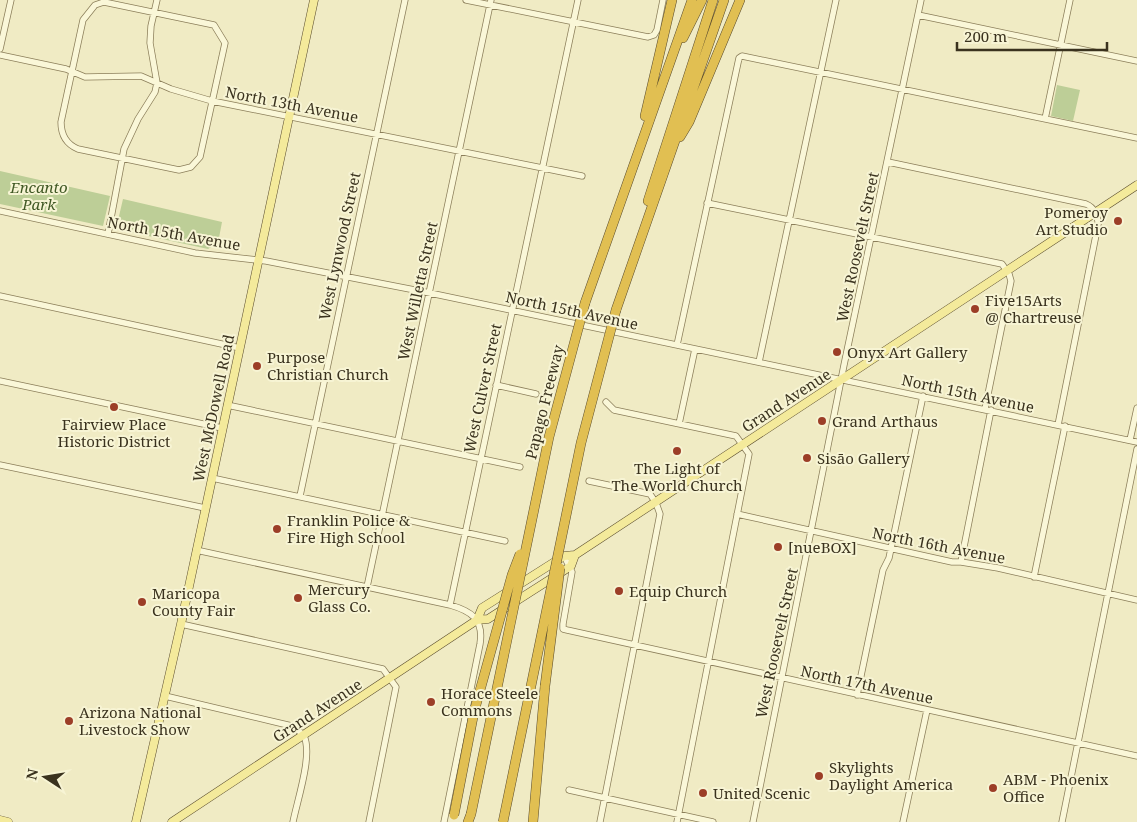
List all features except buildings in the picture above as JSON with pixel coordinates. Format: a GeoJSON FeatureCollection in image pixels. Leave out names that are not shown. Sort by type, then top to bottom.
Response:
{"type":"FeatureCollection","features":[{"type":"Feature","properties":{"kind":"highway"},"geometry":{"type":"LineString","coordinates":[[634,160],[672,0]]}},
{"type":"Feature","properties":{"kind":"highway","name":"Papago Freeway"},"geometry":{"type":"LineString","coordinates":[[469,820],[556,406],[585,303],[692,0]]}},
{"type":"Feature","properties":{"kind":"highway"},"geometry":{"type":"LineString","coordinates":[[663,80],[702,0]]}},
{"type":"Feature","properties":{"kind":"highway"},"geometry":{"type":"LineString","coordinates":[[632,262],[652,184],[713,0]]}},
{"type":"Feature","properties":{"kind":"highway"},"geometry":{"type":"LineString","coordinates":[[503,822],[588,412],[616,310],[724,0]]}},
{"type":"Feature","properties":{"kind":"highway"},"geometry":{"type":"LineString","coordinates":[[672,149],[689,122],[740,0]]}},
{"type":"Feature","properties":{"kind":"highway"},"geometry":{"type":"LineString","coordinates":[[533,822],[546,676],[558,601],[564,528]]}},
{"type":"Feature","properties":{"kind":"highway"},"geometry":{"type":"LineString","coordinates":[[453,818],[474,712],[512,575],[529,530]]}},
{"type":"Feature","properties":{"kind":"main road","name":"West McDowell Road"},"geometry":{"type":"LineString","coordinates":[[136,822],[181,624],[314,0]]}},
{"type":"Feature","properties":{"kind":"main road","name":"Grand Avenue"},"geometry":{"type":"LineString","coordinates":[[477,620],[482,608],[564,556],[575,555],[656,503],[1137,185]]}},
{"type":"Feature","properties":{"kind":"main road"},"geometry":{"type":"LineString","coordinates":[[571,566],[575,555]]}},
{"type":"Feature","properties":{"kind":"main road","name":"Grand Avenue"},"geometry":{"type":"LineString","coordinates":[[172,822],[477,620],[488,619],[571,566]]}},
{"type":"Feature","properties":{"kind":"main road"},"geometry":{"type":"LineString","coordinates":[[138,810],[144,822]]}},
{"type":"Feature","properties":{"kind":"main road"},"geometry":{"type":"LineString","coordinates":[[0,820],[8,822]]}},
{"type":"Feature","properties":{"kind":"street"},"geometry":{"type":"LineString","coordinates":[[0,49],[10,0]]}},
{"type":"Feature","properties":{"kind":"street"},"geometry":{"type":"LineString","coordinates":[[108,234],[128,140],[156,92],[157,83],[150,42],[154,12],[158,0]]}},
{"type":"Feature","properties":{"kind":"street","name":"West Lynwood Street"},"geometry":{"type":"LineString","coordinates":[[300,496],[375,134],[405,0]]}},
{"type":"Feature","properties":{"kind":"street"},"geometry":{"type":"LineString","coordinates":[[466,0],[491,2],[573,22],[651,36],[657,30],[663,0]]}},
{"type":"Feature","properties":{"kind":"street","name":"West Culver Street"},"geometry":{"type":"LineString","coordinates":[[450,605],[578,0]]}},
{"type":"Feature","properties":{"kind":"street"},"geometry":{"type":"LineString","coordinates":[[759,362],[836,0]]}},
{"type":"Feature","properties":{"kind":"street","name":"West Roosevelt Street"},"geometry":{"type":"LineString","coordinates":[[753,822],[921,0]]}},
{"type":"Feature","properties":{"kind":"street"},"geometry":{"type":"LineString","coordinates":[[1045,119],[1070,0]]}},
{"type":"Feature","properties":{"kind":"street"},"geometry":{"type":"LineString","coordinates":[[104,2],[154,12],[214,26],[225,43],[200,157],[191,167],[179,170],[78,149],[69,145],[64,137],[61,122],[83,20],[95,4],[104,2]]}},
{"type":"Feature","properties":{"kind":"street","name":"West Willetta Street"},"geometry":{"type":"LineString","coordinates":[[367,587],[491,2]]}},
{"type":"Feature","properties":{"kind":"street"},"geometry":{"type":"LineString","coordinates":[[918,15],[1137,61]]}},
{"type":"Feature","properties":{"kind":"street","name":"North 13th Avenue"},"geometry":{"type":"LineString","coordinates":[[0,55],[66,69],[85,78],[141,76],[212,101],[582,176]]}},
{"type":"Feature","properties":{"kind":"street"},"geometry":{"type":"LineString","coordinates":[[677,346],[739,58],[742,56],[1137,138]]}},
{"type":"Feature","properties":{"kind":"street"},"geometry":{"type":"LineString","coordinates":[[888,162],[1086,204],[1096,212],[1098,225],[1034,576]]}},
{"type":"Feature","properties":{"kind":"street"},"geometry":{"type":"LineString","coordinates":[[707,203],[1000,263],[1008,271],[1011,281],[961,562]]}},
{"type":"Feature","properties":{"kind":"street","name":"North 15th Avenue"},"geometry":{"type":"LineString","coordinates":[[0,211],[195,253],[259,260],[346,276],[1134,441]]}},
{"type":"Feature","properties":{"kind":"street"},"geometry":{"type":"LineString","coordinates":[[0,296],[240,348]]}},
{"type":"Feature","properties":{"kind":"street"},"geometry":{"type":"LineString","coordinates":[[679,424],[695,349]]}},
{"type":"Feature","properties":{"kind":"street"},"geometry":{"type":"LineString","coordinates":[[0,381],[222,428]]}},
{"type":"Feature","properties":{"kind":"street"},"geometry":{"type":"LineString","coordinates":[[496,385],[536,394]]}},
{"type":"Feature","properties":{"kind":"street"},"geometry":{"type":"LineString","coordinates":[[857,695],[883,570],[892,548],[923,396]]}},
{"type":"Feature","properties":{"kind":"street"},"geometry":{"type":"LineString","coordinates":[[606,402],[614,410],[736,436],[744,444],[749,454],[677,822]]}},
{"type":"Feature","properties":{"kind":"street"},"geometry":{"type":"LineString","coordinates":[[227,405],[520,467]]}},
{"type":"Feature","properties":{"kind":"street"},"geometry":{"type":"LineString","coordinates":[[1134,441],[1137,408]]}},
{"type":"Feature","properties":{"kind":"street"},"geometry":{"type":"LineString","coordinates":[[1062,822],[1137,449]]}},
{"type":"Feature","properties":{"kind":"street"},"geometry":{"type":"LineString","coordinates":[[0,465],[205,508]]}},
{"type":"Feature","properties":{"kind":"street"},"geometry":{"type":"LineString","coordinates":[[212,478],[505,540]]}},
{"type":"Feature","properties":{"kind":"street"},"geometry":{"type":"LineString","coordinates":[[589,481],[650,494],[660,514],[600,822]]}},
{"type":"Feature","properties":{"kind":"street","name":"North 16th Avenue"},"geometry":{"type":"LineString","coordinates":[[737,514],[952,562],[961,562],[1034,576],[1137,600]]}},
{"type":"Feature","properties":{"kind":"street"},"geometry":{"type":"LineString","coordinates":[[196,550],[468,610],[477,620],[482,636],[444,822]]}},
{"type":"Feature","properties":{"kind":"street"},"geometry":{"type":"LineString","coordinates":[[564,556],[571,566]]}},
{"type":"Feature","properties":{"kind":"street","name":"North 17th Avenue"},"geometry":{"type":"LineString","coordinates":[[571,566],[572,572],[564,629],[1137,756]]}},
{"type":"Feature","properties":{"kind":"street"},"geometry":{"type":"LineString","coordinates":[[181,624],[383,669],[391,677],[396,688],[369,822]]}},
{"type":"Feature","properties":{"kind":"street"},"geometry":{"type":"LineString","coordinates":[[165,696],[292,726],[303,736],[307,753],[293,822]]}},
{"type":"Feature","properties":{"kind":"street"},"geometry":{"type":"LineString","coordinates":[[903,822],[927,710]]}},
{"type":"Feature","properties":{"kind":"street"},"geometry":{"type":"LineString","coordinates":[[569,790],[713,822]]}},
{"type":"Feature","properties":{"kind":"green space"},"geometry":{"type":"Polygon","coordinates":[[[1057,85],[1080,90],[1073,121],[1051,116],[1057,85]]]}},
{"type":"Feature","properties":{"kind":"green space","name":"Encanto Park"},"geometry":{"type":"Polygon","coordinates":[[[0,171],[110,196],[103,226],[0,204],[0,171]]]}},
{"type":"Feature","properties":{"kind":"green space"},"geometry":{"type":"Polygon","coordinates":[[[123,199],[222,222],[218,243],[208,249],[116,229],[123,199]]]}},
{"type":"Feature","properties":{"kind":"place","name":"Pomeroy Art Studio"},"geometry":{"type":"Point","coordinates":[1118,221]}},
{"type":"Feature","properties":{"kind":"place","name":"Five15Arts @ Chartreuse"},"geometry":{"type":"Point","coordinates":[975,309]}},
{"type":"Feature","properties":{"kind":"place","name":"Onyx Art Gallery"},"geometry":{"type":"Point","coordinates":[837,352]}},
{"type":"Feature","properties":{"kind":"place","name":"Purpose Christian Church"},"geometry":{"type":"Point","coordinates":[257,366]}},
{"type":"Feature","properties":{"kind":"place","name":"Fairview Place Historic District"},"geometry":{"type":"Point","coordinates":[114,407]}},
{"type":"Feature","properties":{"kind":"place","name":"Grand Arthaus"},"geometry":{"type":"Point","coordinates":[822,421]}},
{"type":"Feature","properties":{"kind":"place","name":"The Light of The World Church"},"geometry":{"type":"Point","coordinates":[677,451]}},
{"type":"Feature","properties":{"kind":"place","name":"Sisāo Gallery"},"geometry":{"type":"Point","coordinates":[807,458]}},
{"type":"Feature","properties":{"kind":"place","name":"Franklin Police & Fire High School"},"geometry":{"type":"Point","coordinates":[277,529]}},
{"type":"Feature","properties":{"kind":"place","name":"[nueBOX]"},"geometry":{"type":"Point","coordinates":[778,547]}},
{"type":"Feature","properties":{"kind":"place","name":"Equip Church"},"geometry":{"type":"Point","coordinates":[619,591]}},
{"type":"Feature","properties":{"kind":"place","name":"Mercury Glass Co."},"geometry":{"type":"Point","coordinates":[298,598]}},
{"type":"Feature","properties":{"kind":"place","name":"Maricopa County Fair"},"geometry":{"type":"Point","coordinates":[142,602]}},
{"type":"Feature","properties":{"kind":"place","name":"Horace Steele Commons"},"geometry":{"type":"Point","coordinates":[431,702]}},
{"type":"Feature","properties":{"kind":"place","name":"Arizona National Livestock Show"},"geometry":{"type":"Point","coordinates":[69,721]}},
{"type":"Feature","properties":{"kind":"place","name":"Skylights Daylight America"},"geometry":{"type":"Point","coordinates":[819,776]}},
{"type":"Feature","properties":{"kind":"place","name":"ABM - Phoenix Office"},"geometry":{"type":"Point","coordinates":[993,788]}},
{"type":"Feature","properties":{"kind":"place","name":"United Scenic"},"geometry":{"type":"Point","coordinates":[703,793]}}]}
